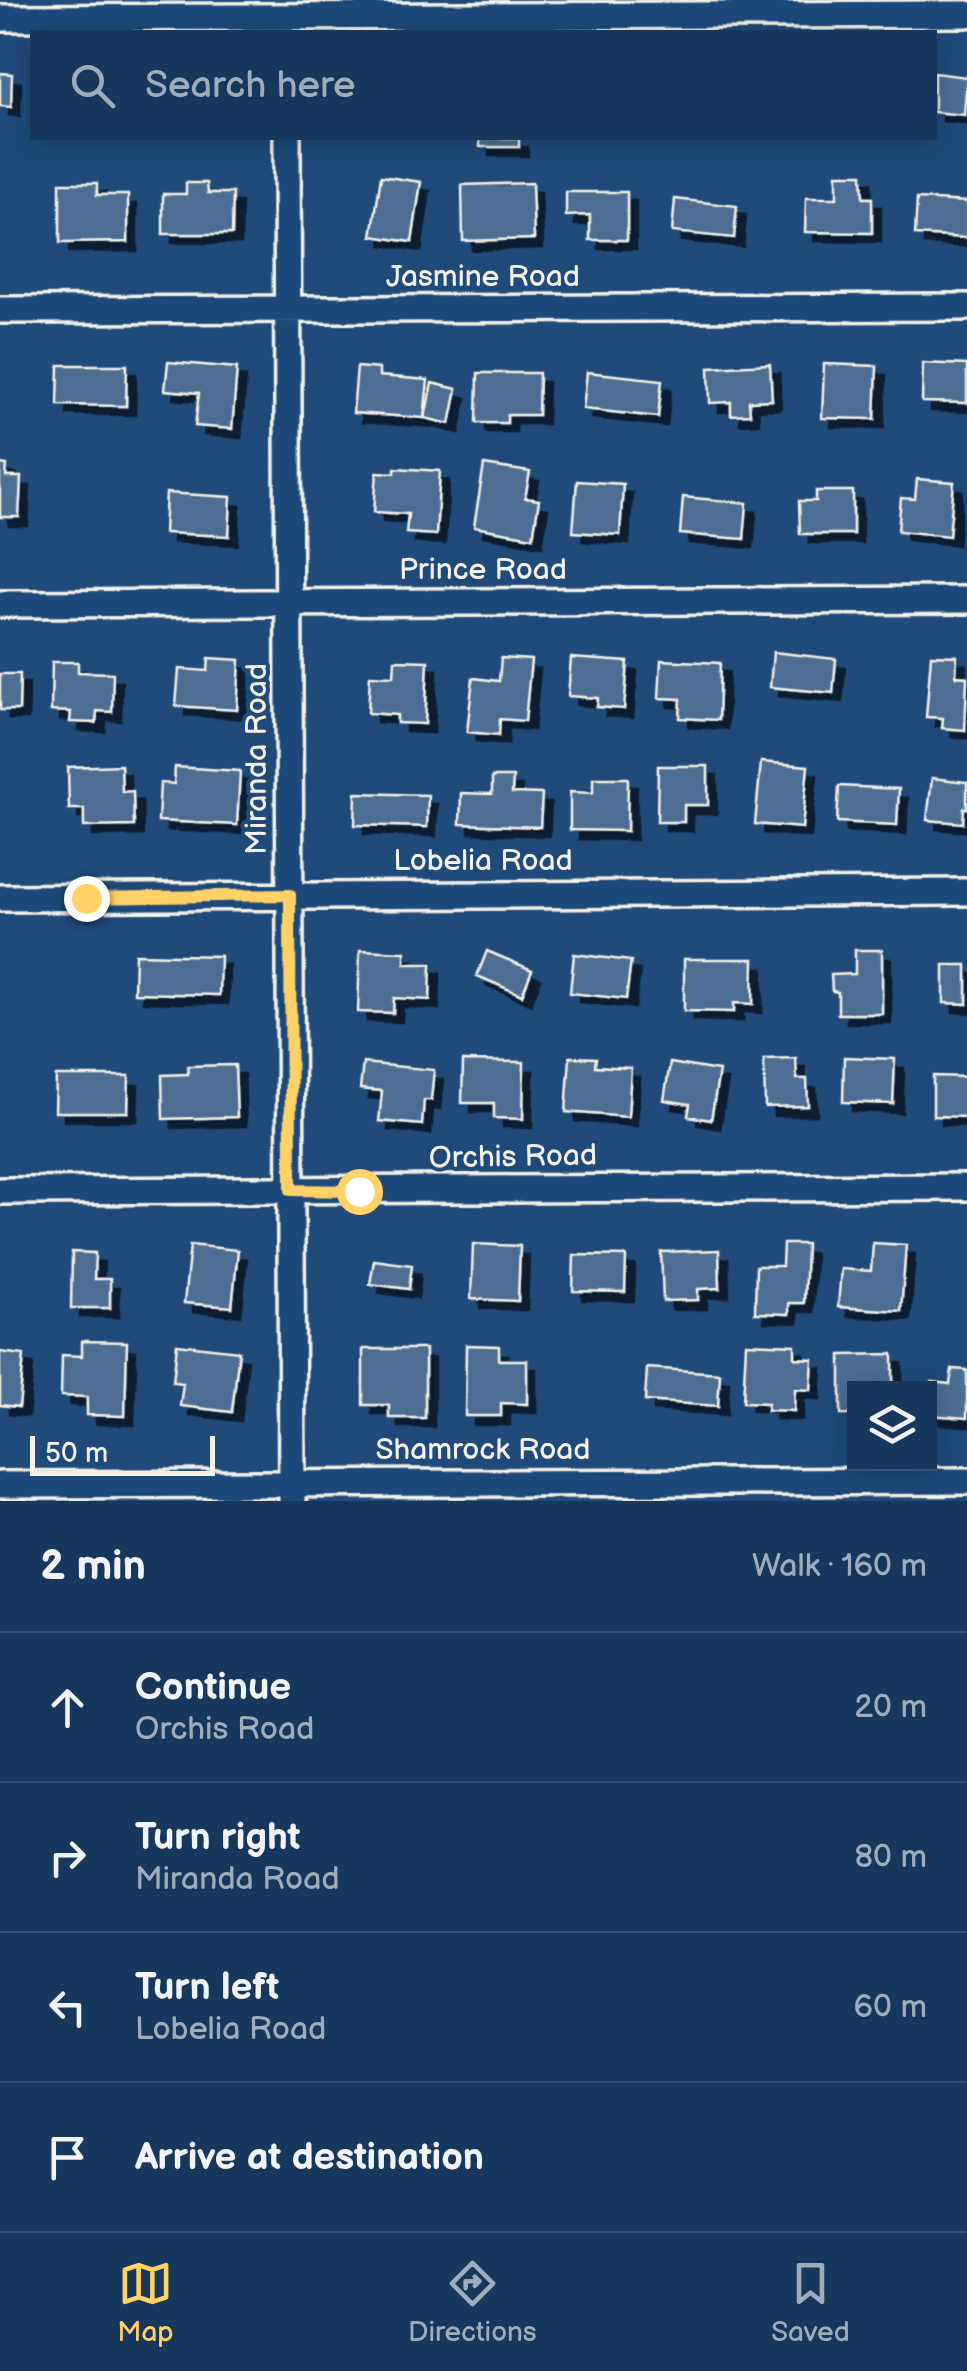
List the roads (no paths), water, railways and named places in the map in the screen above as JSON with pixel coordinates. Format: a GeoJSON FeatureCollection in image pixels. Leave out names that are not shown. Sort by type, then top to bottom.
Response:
{"type":"FeatureCollection","features":[{"type":"Feature","properties":{"kind":"street"},"geometry":{"type":"LineString","coordinates":[[0,18],[967,14]]}},
{"type":"Feature","properties":{"kind":"street","name":"Miranda Road"},"geometry":{"type":"LineString","coordinates":[[287,140],[292,1492]]}},
{"type":"Feature","properties":{"kind":"street","name":"Jasmine Road"},"geometry":{"type":"LineString","coordinates":[[0,310],[967,307]]}},
{"type":"Feature","properties":{"kind":"street","name":"Prince Road"},"geometry":{"type":"LineString","coordinates":[[0,604],[967,600]]}},
{"type":"Feature","properties":{"kind":"street","name":"Lobelia Road"},"geometry":{"type":"LineString","coordinates":[[0,898],[967,892]]}},
{"type":"Feature","properties":{"kind":"street","name":"Orchis Road"},"geometry":{"type":"LineString","coordinates":[[0,1191],[967,1187]]}},
{"type":"Feature","properties":{"kind":"street","name":"Shamrock Road"},"geometry":{"type":"LineString","coordinates":[[0,1485],[292,1492],[967,1481]]}}]}
